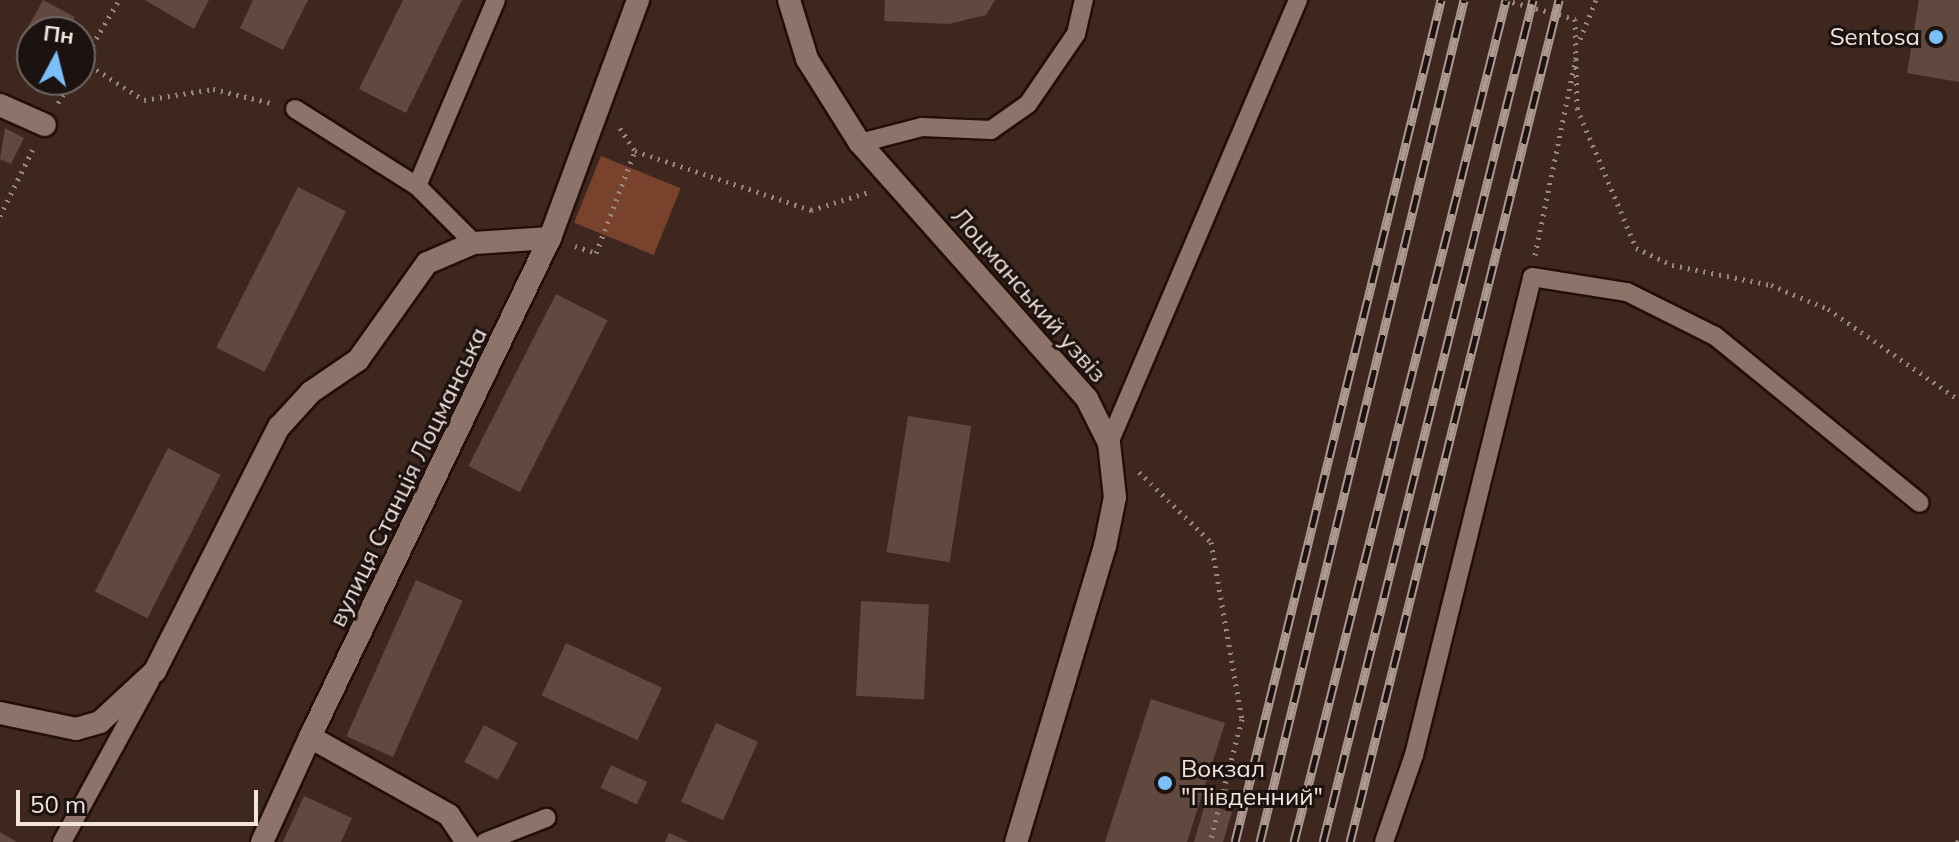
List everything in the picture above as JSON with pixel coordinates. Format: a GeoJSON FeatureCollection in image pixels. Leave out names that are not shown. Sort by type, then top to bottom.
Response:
{"type":"FeatureCollection","features":[{"type":"Feature","properties":{"kind":"street","name":"вулиця Станція Лоцманська"},"geometry":{"type":"LineString","coordinates":[[262,842],[550,238],[638,0]]}},
{"type":"Feature","properties":{"kind":"street","name":"Лоцманський узвіз"},"geometry":{"type":"LineString","coordinates":[[789,0],[807,59],[860,143],[1087,399],[1109,443],[1115,497],[1105,546],[1016,842]]}},
{"type":"Feature","properties":{"kind":"street"},"geometry":{"type":"LineString","coordinates":[[0,105],[45,125]]}},
{"type":"Feature","properties":{"kind":"street"},"geometry":{"type":"LineString","coordinates":[[0,713],[76,729],[100,722],[155,671],[279,427],[311,392],[358,360],[427,263],[474,243],[550,238]]}},
{"type":"Feature","properties":{"kind":"street"},"geometry":{"type":"LineString","coordinates":[[310,737],[449,815],[467,842]]}},
{"type":"Feature","properties":{"kind":"lane"},"geometry":{"type":"LineString","coordinates":[[417,186],[496,0]]}},
{"type":"Feature","properties":{"kind":"lane"},"geometry":{"type":"LineString","coordinates":[[860,143],[922,127],[991,130],[1028,104],[1076,34],[1084,0]]}},
{"type":"Feature","properties":{"kind":"lane"},"geometry":{"type":"LineString","coordinates":[[1109,443],[1298,0]]}},
{"type":"Feature","properties":{"kind":"lane"},"geometry":{"type":"LineString","coordinates":[[295,109],[417,186],[474,243]]}},
{"type":"Feature","properties":{"kind":"lane"},"geometry":{"type":"LineString","coordinates":[[1384,842],[1414,755],[1532,277],[1627,292],[1715,336],[1920,503]]}},
{"type":"Feature","properties":{"kind":"lane"},"geometry":{"type":"LineString","coordinates":[[62,842],[155,671]]}},
{"type":"Feature","properties":{"kind":"lane"},"geometry":{"type":"LineString","coordinates":[[485,842],[546,818]]}},
{"type":"Feature","properties":{"kind":"path"},"geometry":{"type":"LineString","coordinates":[[96,40],[119,0]]}},
{"type":"Feature","properties":{"kind":"path"},"geometry":{"type":"LineString","coordinates":[[1505,0],[1575,19],[1580,41],[1577,108],[1636,248],[1672,265],[1771,285],[1828,309],[1959,400]]}},
{"type":"Feature","properties":{"kind":"path"},"geometry":{"type":"LineString","coordinates":[[1532,277],[1580,41],[1596,0]]}},
{"type":"Feature","properties":{"kind":"path"},"geometry":{"type":"LineString","coordinates":[[96,72],[144,100],[213,89],[295,109]]}},
{"type":"Feature","properties":{"kind":"path"},"geometry":{"type":"LineString","coordinates":[[550,238],[596,253],[635,151],[811,210],[897,184]]}},
{"type":"Feature","properties":{"kind":"path"},"geometry":{"type":"LineString","coordinates":[[1109,443],[1211,542],[1242,719],[1210,842]]}},
{"type":"Feature","properties":{"kind":"path"},"geometry":{"type":"LineString","coordinates":[[1225,791],[1280,805]]}},
{"type":"Feature","properties":{"kind":"shaded area"},"geometry":{"type":"Polygon","coordinates":[[[601,156],[681,188],[654,255],[574,223],[601,156]]]}},
{"type":"Feature","properties":{"kind":"building"},"geometry":{"type":"Polygon","coordinates":[[[43,0],[73,16],[34,16],[43,0]]]}},
{"type":"Feature","properties":{"kind":"building"},"geometry":{"type":"Polygon","coordinates":[[[145,0],[209,0],[194,29],[145,0]]]}},
{"type":"Feature","properties":{"kind":"building"},"geometry":{"type":"Polygon","coordinates":[[[253,0],[308,0],[283,50],[240,28],[253,0]]]}},
{"type":"Feature","properties":{"kind":"building"},"geometry":{"type":"Polygon","coordinates":[[[403,0],[462,0],[406,113],[359,89],[403,0]]]}},
{"type":"Feature","properties":{"kind":"building"},"geometry":{"type":"Polygon","coordinates":[[[885,0],[995,0],[986,15],[949,24],[884,21],[885,0]]]}},
{"type":"Feature","properties":{"kind":"building","name":"Sentosa"},"geometry":{"type":"Polygon","coordinates":[[[1919,0],[1959,0],[1959,82],[1907,73],[1919,0]]]}},
{"type":"Feature","properties":{"kind":"building"},"geometry":{"type":"Polygon","coordinates":[[[5,128],[24,138],[11,164],[0,159],[5,128]]]}},
{"type":"Feature","properties":{"kind":"building"},"geometry":{"type":"Polygon","coordinates":[[[298,187],[346,212],[264,372],[216,347],[298,187]]]}},
{"type":"Feature","properties":{"kind":"building"},"geometry":{"type":"Polygon","coordinates":[[[556,294],[608,320],[520,492],[468,466],[556,294]]]}},
{"type":"Feature","properties":{"kind":"building"},"geometry":{"type":"Polygon","coordinates":[[[908,416],[971,426],[950,562],[886,552],[908,416]]]}},
{"type":"Feature","properties":{"kind":"building"},"geometry":{"type":"Polygon","coordinates":[[[168,448],[221,475],[147,618],[95,591],[168,448]]]}},
{"type":"Feature","properties":{"kind":"building"},"geometry":{"type":"Polygon","coordinates":[[[416,580],[463,601],[393,757],[346,736],[416,580]]]}},
{"type":"Feature","properties":{"kind":"building"},"geometry":{"type":"Polygon","coordinates":[[[861,601],[929,605],[924,699],[856,696],[861,601]]]}},
{"type":"Feature","properties":{"kind":"building"},"geometry":{"type":"Polygon","coordinates":[[[566,643],[662,688],[638,740],[541,696],[566,643]]]}},
{"type":"Feature","properties":{"kind":"building","name":"Вокзал \"Південний\""},"geometry":{"type":"Polygon","coordinates":[[[1151,699],[1225,723],[1187,842],[1105,842],[1151,699]]]}},
{"type":"Feature","properties":{"kind":"building"},"geometry":{"type":"Polygon","coordinates":[[[716,723],[758,742],[723,820],[681,802],[716,723]]]}},
{"type":"Feature","properties":{"kind":"building"},"geometry":{"type":"Polygon","coordinates":[[[484,725],[518,743],[498,780],[464,762],[484,725]]]}},
{"type":"Feature","properties":{"kind":"building"},"geometry":{"type":"Polygon","coordinates":[[[611,765],[647,782],[637,805],[600,788],[611,765]]]}},
{"type":"Feature","properties":{"kind":"building"},"geometry":{"type":"Polygon","coordinates":[[[304,796],[352,818],[341,842],[283,842],[304,796]]]}},
{"type":"Feature","properties":{"kind":"building"},"geometry":{"type":"Polygon","coordinates":[[[1205,804],[1232,812],[1223,842],[1194,842],[1205,804]]]}},
{"type":"Feature","properties":{"kind":"building"},"geometry":{"type":"Polygon","coordinates":[[[0,832],[17,842],[0,842],[0,832]]]}},
{"type":"Feature","properties":{"kind":"building"},"geometry":{"type":"Polygon","coordinates":[[[669,833],[689,842],[665,842],[669,833]]]}},
{"type":"Feature","properties":{"kind":"railway"},"geometry":{"type":"LineString","coordinates":[[1235,842],[1441,0]]}},
{"type":"Feature","properties":{"kind":"railway"},"geometry":{"type":"LineString","coordinates":[[1260,842],[1464,0]]}},
{"type":"Feature","properties":{"kind":"railway"},"geometry":{"type":"LineString","coordinates":[[1294,842],[1506,0]]}},
{"type":"Feature","properties":{"kind":"railway"},"geometry":{"type":"LineString","coordinates":[[1323,842],[1533,0]]}},
{"type":"Feature","properties":{"kind":"railway"},"geometry":{"type":"LineString","coordinates":[[1350,842],[1559,0]]}},
{"type":"Feature","properties":{"kind":"place","name":"Sentosa"},"geometry":{"type":"Point","coordinates":[1936,37]}},
{"type":"Feature","properties":{"kind":"place","name":"Вокзал \"Південний\""},"geometry":{"type":"Point","coordinates":[1165,783]}}]}
